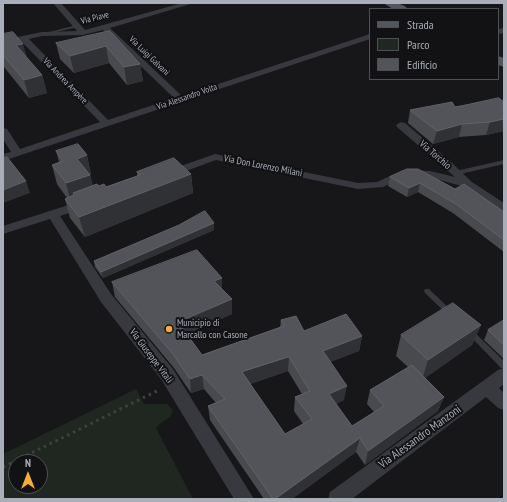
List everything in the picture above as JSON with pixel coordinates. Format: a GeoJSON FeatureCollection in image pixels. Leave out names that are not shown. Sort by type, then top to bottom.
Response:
{"type":"FeatureCollection","features":[{"type":"Feature","properties":{"kind":"main road"},"geometry":{"type":"LineString","coordinates":[[388,3],[400,8]]}},
{"type":"Feature","properties":{"kind":"street"},"geometry":{"type":"LineString","coordinates":[[57,3],[83,33]]}},
{"type":"Feature","properties":{"kind":"street","name":"Via Piave"},"geometry":{"type":"LineString","coordinates":[[3,42],[42,34],[83,33],[190,3]]}},
{"type":"Feature","properties":{"kind":"street","name":"Via Luigi Galvani"},"geometry":{"type":"LineString","coordinates":[[105,26],[180,99]]}},
{"type":"Feature","properties":{"kind":"street","name":"Via Alessandro Volta"},"geometry":{"type":"LineString","coordinates":[[3,158],[369,36]]}},
{"type":"Feature","properties":{"kind":"street","name":"Via Andrea Ampère"},"geometry":{"type":"LineString","coordinates":[[23,38],[107,124]]}},
{"type":"Feature","properties":{"kind":"street","name":"Via Torchio"},"geometry":{"type":"LineString","coordinates":[[401,125],[469,185]]}},
{"type":"Feature","properties":{"kind":"street"},"geometry":{"type":"LineString","coordinates":[[3,131],[17,153]]}},
{"type":"Feature","properties":{"kind":"street","name":"Via Don Lorenzo Milani"},"geometry":{"type":"LineString","coordinates":[[157,178],[216,157],[358,186],[379,185],[403,174],[430,174],[469,185]]}},
{"type":"Feature","properties":{"kind":"street"},"geometry":{"type":"LineString","coordinates":[[469,185],[504,209]]}},
{"type":"Feature","properties":{"kind":"street"},"geometry":{"type":"LineString","coordinates":[[3,230],[54,215],[98,199]]}},
{"type":"Feature","properties":{"kind":"street","name":"Via Giuseppe Vitali"},"geometry":{"type":"LineString","coordinates":[[54,215],[106,298],[170,379],[245,499]]}},
{"type":"Feature","properties":{"kind":"street","name":"Via Alessandro Manzoni"},"geometry":{"type":"LineString","coordinates":[[337,499],[504,375]]}},
{"type":"Feature","properties":{"kind":"street"},"geometry":{"type":"LineString","coordinates":[[487,388],[504,403]]}},
{"type":"Feature","properties":{"kind":"lane"},"geometry":{"type":"LineString","coordinates":[[42,34],[77,26]]}},
{"type":"Feature","properties":{"kind":"lane"},"geometry":{"type":"LineString","coordinates":[[456,173],[504,162]]}},
{"type":"Feature","properties":{"kind":"lane"},"geometry":{"type":"LineString","coordinates":[[427,291],[455,318]]}},
{"type":"Feature","properties":{"kind":"lane"},"geometry":{"type":"LineString","coordinates":[[466,329],[504,366]]}},
{"type":"Feature","properties":{"kind":"path"},"geometry":{"type":"LineString","coordinates":[[3,467],[170,379]]}},
{"type":"Feature","properties":{"kind":"green space"},"geometry":{"type":"Polygon","coordinates":[[[136,389],[144,404],[167,404],[173,410],[170,417],[156,428],[193,499],[3,499],[3,454],[136,389]]]}},
{"type":"Feature","properties":{"kind":"building"},"geometry":{"type":"Polygon","coordinates":[[[110,31],[140,64],[124,67],[106,46],[70,56],[56,43],[110,31]]]}},
{"type":"Feature","properties":{"kind":"building"},"geometry":{"type":"Polygon","coordinates":[[[13,32],[23,44],[16,45],[42,75],[24,80],[3,55],[3,34],[13,32]]]}},
{"type":"Feature","properties":{"kind":"building"},"geometry":{"type":"Polygon","coordinates":[[[499,98],[504,102],[504,119],[490,122],[462,124],[437,131],[410,110],[452,102],[455,107],[499,98]]]}},
{"type":"Feature","properties":{"kind":"building"},"geometry":{"type":"Polygon","coordinates":[[[78,144],[87,155],[77,159],[90,175],[66,183],[52,165],[63,161],[56,151],[78,144]]]}},
{"type":"Feature","properties":{"kind":"building"},"geometry":{"type":"Polygon","coordinates":[[[7,157],[26,181],[3,190],[3,159],[7,157]]]}},
{"type":"Feature","properties":{"kind":"building"},"geometry":{"type":"Polygon","coordinates":[[[174,158],[191,174],[79,217],[65,199],[74,195],[73,193],[97,184],[99,186],[104,184],[106,187],[140,175],[137,172],[174,158]]]}},
{"type":"Feature","properties":{"kind":"building"},"geometry":{"type":"Polygon","coordinates":[[[407,169],[418,169],[455,189],[464,184],[504,212],[504,240],[456,204],[420,183],[409,188],[390,177],[407,169]]]}},
{"type":"Feature","properties":{"kind":"building"},"geometry":{"type":"Polygon","coordinates":[[[205,211],[214,223],[101,272],[94,261],[179,225],[205,211]]]}},
{"type":"Feature","properties":{"kind":"building"},"geometry":{"type":"Polygon","coordinates":[[[197,250],[222,278],[214,281],[232,299],[178,322],[202,355],[284,326],[281,320],[296,316],[304,331],[346,314],[362,336],[323,351],[347,386],[329,394],[352,426],[384,406],[370,390],[412,365],[444,397],[368,451],[360,438],[273,499],[208,406],[225,399],[202,375],[190,379],[172,353],[112,282],[197,250]],[[289,357],[242,372],[285,434],[312,419],[295,397],[310,391],[289,357]]]}},
{"type":"Feature","properties":{"kind":"building"},"geometry":{"type":"Polygon","coordinates":[[[453,303],[481,325],[428,360],[401,335],[453,303]]]}},
{"type":"Feature","properties":{"kind":"building"},"geometry":{"type":"Polygon","coordinates":[[[504,320],[504,345],[488,330],[504,320]]]}},
{"type":"Feature","properties":{"kind":"place","name":"Municipio di Marcallo con Casone"},"geometry":{"type":"Point","coordinates":[169,329]}}]}
